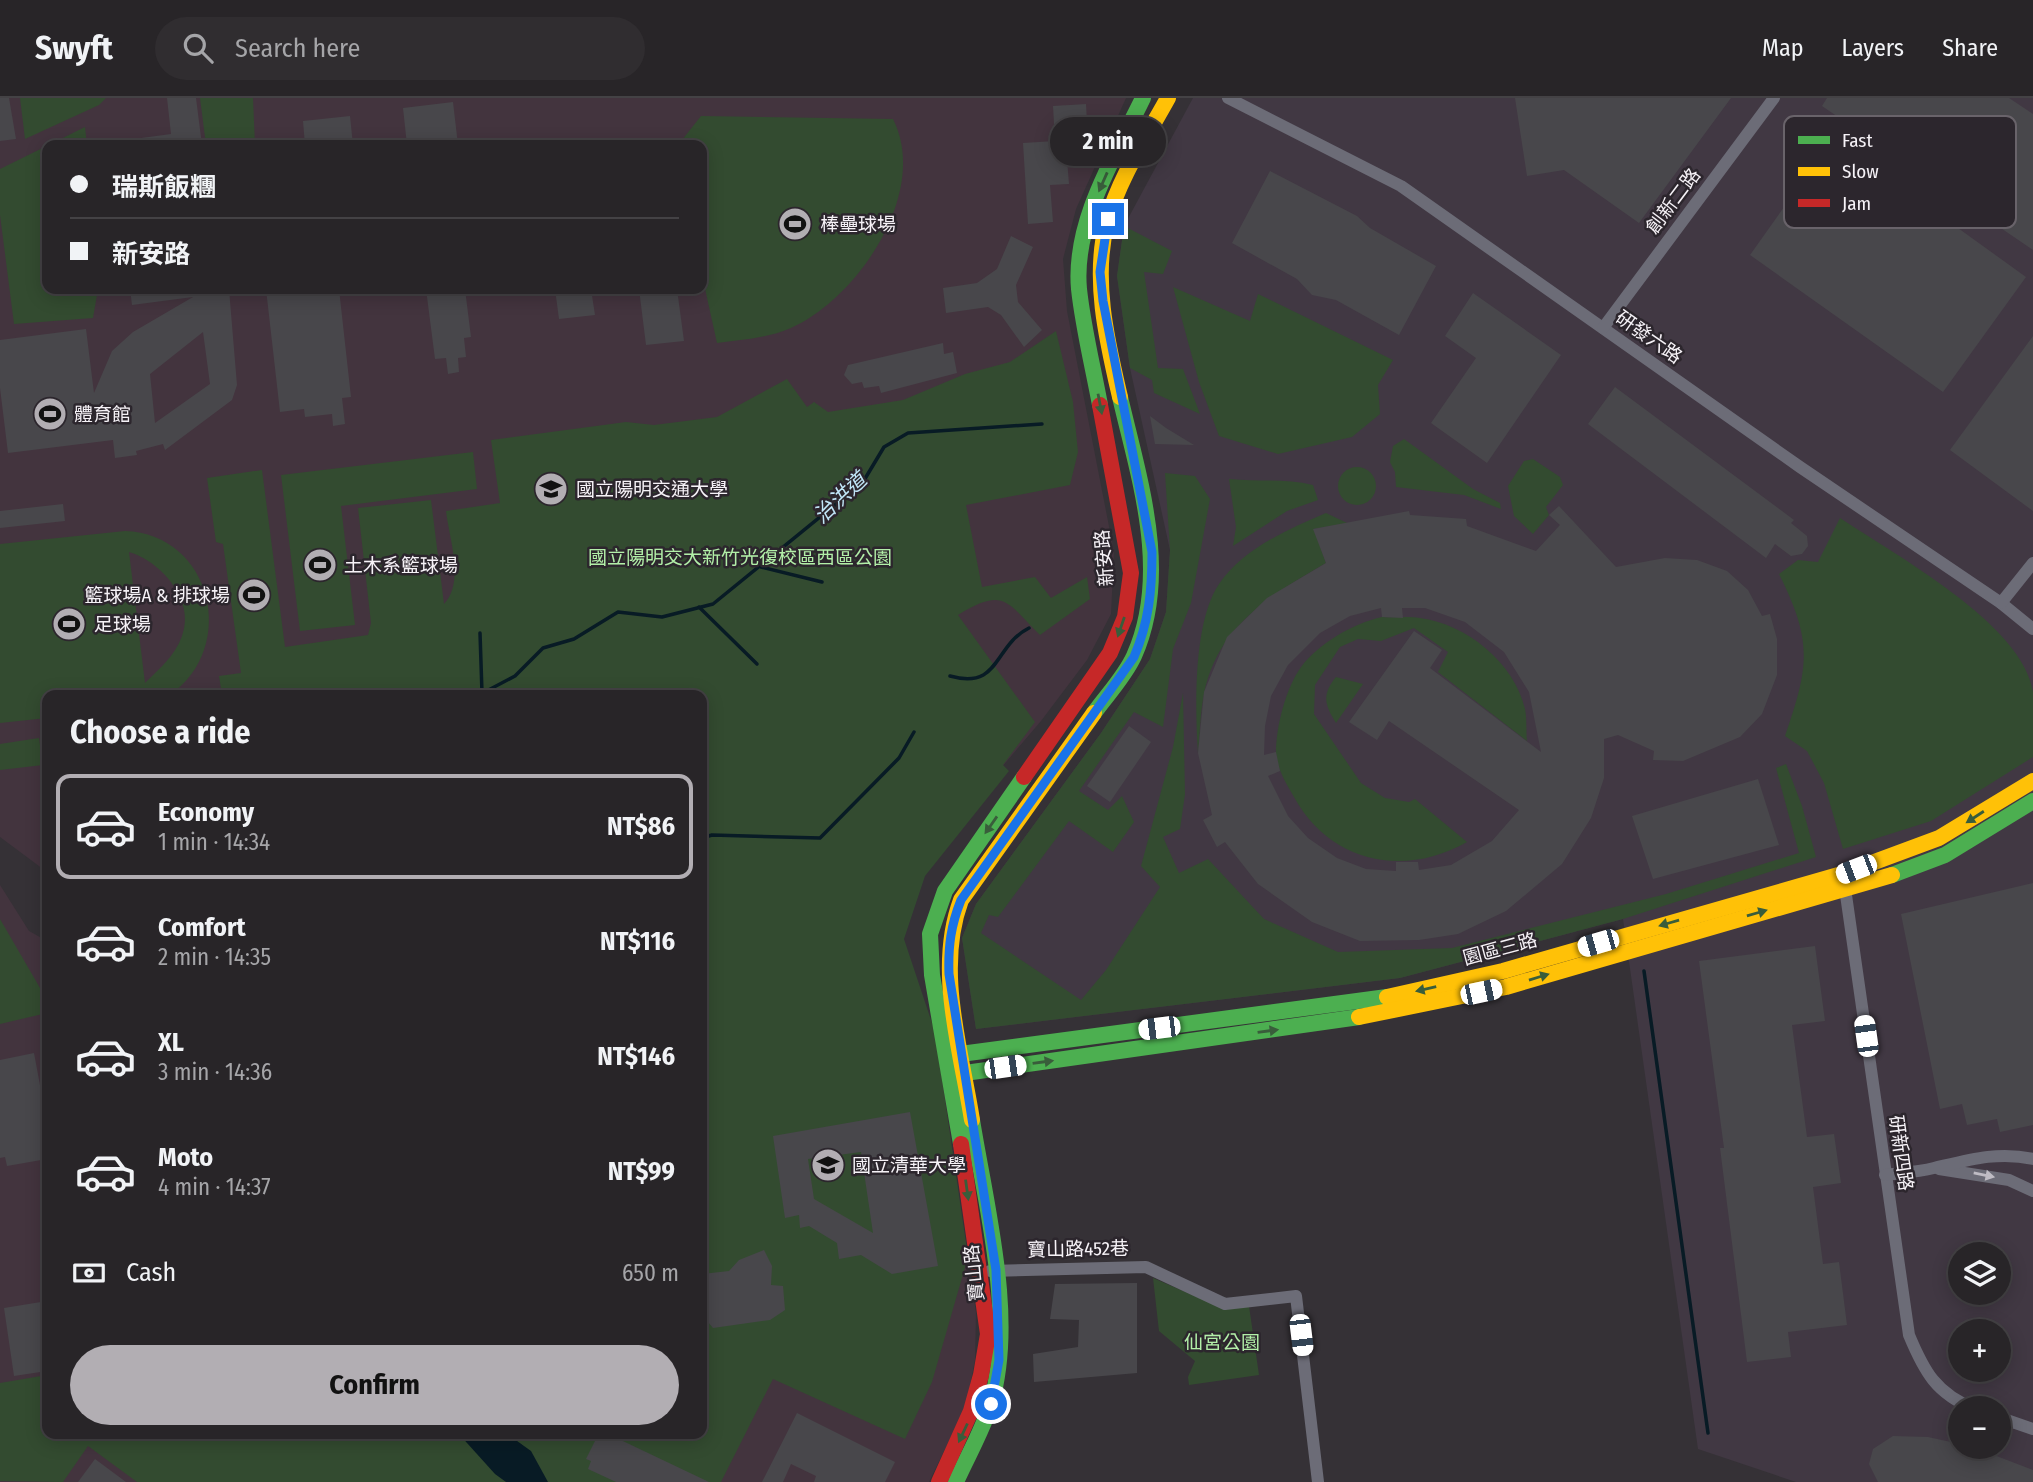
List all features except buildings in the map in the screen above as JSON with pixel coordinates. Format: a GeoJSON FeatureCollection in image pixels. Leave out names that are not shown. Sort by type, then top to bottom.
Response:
{"type":"FeatureCollection","features":[{"type":"Feature","properties":{"kind":"street","name":"新安路"},"geometry":{"type":"LineString","coordinates":[[956,1055],[930,951],[936,912],[958,873],[1092,684],[1120,634],[1125,617],[1130,563],[1079,287],[1084,234],[1096,197],[1143,98]]}},
{"type":"Feature","properties":{"kind":"street"},"geometry":{"type":"LineString","coordinates":[[956,1055],[948,947],[952,922],[961,900],[1134,657],[1145,631],[1152,552],[1110,342],[1100,272],[1103,240],[1117,195],[1168,98]]}},
{"type":"Feature","properties":{"kind":"street","name":"研發六路"},"geometry":{"type":"LineString","coordinates":[[1228,98],[1401,186],[1800,467],[2001,603],[2033,629]]}},
{"type":"Feature","properties":{"kind":"street","name":"創新二路"},"geometry":{"type":"LineString","coordinates":[[1603,328],[1774,98]]}},
{"type":"Feature","properties":{"kind":"street"},"geometry":{"type":"LineString","coordinates":[[2001,603],[2033,563]]}},
{"type":"Feature","properties":{"kind":"street","name":"園區三路"},"geometry":{"type":"LineString","coordinates":[[959,1073],[1385,1013],[1506,987],[1844,881],[1939,838],[2033,780]]}},
{"type":"Feature","properties":{"kind":"street","name":"園區三路"},"geometry":{"type":"LineString","coordinates":[[956,1055],[1393,996],[1503,971],[1844,881],[1914,868],[1945,855],[2033,801]]}},
{"type":"Feature","properties":{"kind":"street"},"geometry":{"type":"LineString","coordinates":[[2006,818],[2033,813]]}},
{"type":"Feature","properties":{"kind":"street","name":"研新四路"},"geometry":{"type":"LineString","coordinates":[[1844,881],[1909,1335],[1923,1371],[1948,1396]]}},
{"type":"Feature","properties":{"kind":"street","name":"寶山路"},"geometry":{"type":"LineString","coordinates":[[956,1055],[996,1270],[999,1360],[991,1404],[956,1482]]}},
{"type":"Feature","properties":{"kind":"street","name":"寶山路"},"geometry":{"type":"LineString","coordinates":[[939,1482],[976,1405],[985,1366],[988,1334],[959,1073]]}},
{"type":"Feature","properties":{"kind":"street"},"geometry":{"type":"LineString","coordinates":[[1885,1175],[1932,1169],[1991,1156],[2014,1155],[2033,1160]]}},
{"type":"Feature","properties":{"kind":"street"},"geometry":{"type":"LineString","coordinates":[[1932,1169],[2010,1180],[2033,1191]]}},
{"type":"Feature","properties":{"kind":"street","name":"寶山路452巷"},"geometry":{"type":"LineString","coordinates":[[979,1272],[1146,1267],[1225,1304],[1296,1296],[1318,1482]]}},
{"type":"Feature","properties":{"kind":"street"},"geometry":{"type":"LineString","coordinates":[[2011,1422],[2033,1429]]}},
{"type":"Feature","properties":{"kind":"shaded area","name":"國立陽明交通大學"},"geometry":{"type":"Polygon","coordinates":[[[0,98],[1126,98],[1076,209],[1063,259],[1067,311],[1114,552],[1111,614],[1087,660],[1041,721],[995,775],[707,696],[707,690],[42,690],[42,868],[0,837],[0,98]]]}},
{"type":"Feature","properties":{"kind":"shaded area"},"geometry":{"type":"Polygon","coordinates":[[[1193,98],[2033,98],[2033,1482],[1796,1482],[1698,1449],[1623,919],[1400,978],[976,1029],[962,938],[976,904],[1101,733],[1150,659],[1166,612],[1170,550],[1130,368],[1117,276],[1124,226],[1193,98]]]}},
{"type":"Feature","properties":{"kind":"shaded area","name":"國立清華大學"},"geometry":{"type":"Polygon","coordinates":[[[0,885],[29,931],[42,938],[42,1439],[707,1439],[707,1424],[935,1032],[976,1313],[975,1360],[966,1406],[929,1482],[0,1482],[0,885]]]}},
{"type":"Feature","properties":{"kind":"green space"},"geometry":{"type":"Polygon","coordinates":[[[20,98],[106,98],[99,105],[25,139],[20,98]]]}},
{"type":"Feature","properties":{"kind":"green space"},"geometry":{"type":"Polygon","coordinates":[[[200,98],[253,98],[255,140],[205,140],[200,98]]]}},
{"type":"Feature","properties":{"kind":"green space","name":"棒壘球場"},"geometry":{"type":"Polygon","coordinates":[[[701,116],[893,119],[902,148],[902,178],[895,209],[881,240],[862,268],[840,293],[816,313],[782,331],[745,340],[717,343],[706,294],[707,140],[682,140],[701,116]]]}},
{"type":"Feature","properties":{"kind":"green space"},"geometry":{"type":"Polygon","coordinates":[[[85,127],[86,140],[59,140],[85,127]]]}},
{"type":"Feature","properties":{"kind":"green space"},"geometry":{"type":"Polygon","coordinates":[[[42,148],[42,294],[97,294],[93,318],[14,324],[0,215],[0,169],[42,148]]]}},
{"type":"Feature","properties":{"kind":"green space"},"geometry":{"type":"Polygon","coordinates":[[[1124,226],[1172,251],[1163,274],[1144,272],[1158,368],[1183,369],[1200,414],[1154,393],[1152,380],[1130,368],[1117,276],[1124,226]]]}},
{"type":"Feature","properties":{"kind":"green space"},"geometry":{"type":"Polygon","coordinates":[[[1173,287],[1250,321],[1258,294],[1393,360],[1378,385],[1380,414],[1352,437],[1278,454],[1219,436],[1199,382],[1173,287]]]}},
{"type":"Feature","properties":{"kind":"green space","name":"國立陽明交大新竹光復校區西區公園"},"geometry":{"type":"Polygon","coordinates":[[[1056,331],[1073,402],[1078,452],[1070,485],[966,505],[982,587],[1035,577],[1051,598],[1087,577],[1090,599],[1040,635],[1004,602],[985,602],[958,615],[1035,722],[1003,765],[1009,771],[925,876],[904,939],[935,1032],[968,1257],[932,1382],[905,1439],[773,1379],[721,1482],[137,1482],[88,1446],[63,1482],[0,1481],[0,1383],[42,1376],[42,1439],[707,1439],[707,690],[221,690],[219,676],[241,673],[223,544],[216,542],[207,478],[262,470],[285,647],[368,635],[371,623],[358,508],[431,500],[444,604],[454,584],[455,572],[446,511],[500,503],[491,440],[626,422],[654,425],[717,417],[787,379],[807,407],[814,402],[828,412],[903,400],[965,374],[1010,362],[1056,331]]]}},
{"type":"Feature","properties":{"kind":"green space"},"geometry":{"type":"Polygon","coordinates":[[[1404,439],[1473,489],[1500,503],[1501,509],[1464,495],[1396,487],[1395,472],[1390,462],[1393,446],[1404,439]]]}},
{"type":"Feature","properties":{"kind":"green space","name":"土木系籃球場"},"geometry":{"type":"Polygon","coordinates":[[[473,452],[477,489],[341,506],[355,625],[300,631],[281,475],[473,452]]]}},
{"type":"Feature","properties":{"kind":"green space"},"geometry":{"type":"Polygon","coordinates":[[[1533,459],[1560,477],[1563,485],[1546,507],[1549,515],[1533,534],[1514,516],[1508,486],[1524,461],[1533,459]]]}},
{"type":"Feature","properties":{"kind":"green space"},"geometry":{"type":"Polygon","coordinates":[[[1357,467],[1371,472],[1376,486],[1371,500],[1357,505],[1343,500],[1338,486],[1343,472],[1357,467]]]}},
{"type":"Feature","properties":{"kind":"green space"},"geometry":{"type":"Polygon","coordinates":[[[1165,473],[1195,476],[1210,499],[1191,603],[1173,649],[1163,727],[1134,712],[1079,791],[1108,810],[1122,796],[1134,822],[1113,852],[1069,821],[998,917],[989,915],[981,933],[1081,1000],[1106,970],[1160,887],[1141,866],[1173,747],[1183,693],[1185,794],[1180,829],[1163,837],[1179,873],[1208,859],[1264,919],[1338,952],[1452,948],[1666,894],[1799,853],[1776,768],[1786,764],[1802,806],[1816,857],[1623,919],[1400,978],[976,1029],[962,938],[976,904],[1101,733],[1150,659],[1166,612],[1170,550],[1165,473]]]}},
{"type":"Feature","properties":{"kind":"green space"},"geometry":{"type":"Polygon","coordinates":[[[1229,479],[1313,485],[1318,500],[1287,511],[1233,546],[1236,527],[1229,479]]]}},
{"type":"Feature","properties":{"kind":"green space"},"geometry":{"type":"Polygon","coordinates":[[[1326,513],[1347,523],[1314,529],[1326,563],[1286,587],[1249,615],[1221,649],[1204,694],[1198,753],[1196,690],[1200,642],[1204,620],[1219,584],[1240,560],[1253,550],[1326,513]]]}},
{"type":"Feature","properties":{"kind":"green space"},"geometry":{"type":"Polygon","coordinates":[[[1840,518],[1923,571],[1982,617],[2006,641],[2024,667],[2033,692],[2033,757],[1931,821],[1843,849],[1824,783],[1807,751],[1785,736],[1799,691],[1804,654],[1798,618],[1779,574],[1798,560],[1818,562],[1840,518]]]}},
{"type":"Feature","properties":{"kind":"green space","name":"足球場"},"geometry":{"type":"Polygon","coordinates":[[[125,531],[155,537],[178,551],[196,572],[206,596],[209,623],[204,650],[191,674],[175,690],[42,690],[42,719],[0,723],[0,544],[125,531]],[[129,552],[145,683],[175,650],[185,622],[180,596],[163,573],[129,552]]]}},
{"type":"Feature","properties":{"kind":"green space"},"geometry":{"type":"Polygon","coordinates":[[[1382,617],[1415,617],[1454,628],[1471,637],[1499,661],[1510,676],[1526,713],[1527,741],[1438,672],[1448,652],[1414,628],[1381,641],[1358,639],[1340,647],[1315,685],[1314,714],[1361,783],[1385,798],[1409,802],[1415,799],[1467,842],[1443,853],[1418,859],[1394,861],[1370,858],[1348,850],[1327,837],[1309,819],[1294,797],[1282,776],[1276,753],[1283,708],[1296,676],[1308,658],[1338,635],[1382,617]]]}},
{"type":"Feature","properties":{"kind":"green space"},"geometry":{"type":"Polygon","coordinates":[[[1336,677],[1363,684],[1336,723],[1326,699],[1328,689],[1336,677]]]}},
{"type":"Feature","properties":{"kind":"green space"},"geometry":{"type":"Polygon","coordinates":[[[39,738],[42,765],[0,770],[0,744],[39,738]]]}},
{"type":"Feature","properties":{"kind":"green space"},"geometry":{"type":"Polygon","coordinates":[[[0,919],[42,991],[42,1014],[0,1024],[0,919]]]}},
{"type":"Feature","properties":{"kind":"green space","name":"仙宮公園"},"geometry":{"type":"Polygon","coordinates":[[[1153,1278],[1225,1309],[1249,1306],[1259,1375],[1189,1385],[1188,1377],[1195,1361],[1159,1331],[1153,1278]]]}},
{"type":"Feature","properties":{"kind":"water"},"geometry":{"type":"Polygon","coordinates":[[[463,1439],[514,1439],[531,1451],[548,1482],[506,1482],[495,1474],[463,1439]]]}},
{"type":"Feature","properties":{"kind":"waterway","name":"治洪道"},"geometry":{"type":"LineString","coordinates":[[488,690],[515,676],[543,648],[574,639],[618,612],[662,617],[713,604],[863,482],[884,447],[908,433],[1042,424]]}},
{"type":"Feature","properties":{"kind":"waterway","name":"治洪道"},"geometry":{"type":"LineString","coordinates":[[761,567],[822,582]]}},
{"type":"Feature","properties":{"kind":"waterway","name":"治洪道"},"geometry":{"type":"LineString","coordinates":[[699,607],[757,664]]}},
{"type":"Feature","properties":{"kind":"waterway"},"geometry":{"type":"LineString","coordinates":[[950,676],[967,679],[988,672],[1017,636],[1029,628]]}},
{"type":"Feature","properties":{"kind":"waterway","name":"治洪道"},"geometry":{"type":"LineString","coordinates":[[480,633],[482,690]]}},
{"type":"Feature","properties":{"kind":"waterway","name":"治洪道"},"geometry":{"type":"LineString","coordinates":[[707,836],[820,838],[899,758],[914,732]]}},
{"type":"Feature","properties":{"kind":"waterway"},"geometry":{"type":"LineString","coordinates":[[1644,971],[1708,1433]]}},
{"type":"Feature","properties":{"kind":"traffic: fast"},"geometry":{"type":"LineString","coordinates":[[1100,405],[1081,303],[1079,264],[1089,214],[1098,190],[1143,98]]}},
{"type":"Feature","properties":{"kind":"traffic: fast"},"geometry":{"type":"LineString","coordinates":[[1094,713],[1134,656],[1145,624],[1150,592],[1151,559],[1143,493],[1120,397]]}},
{"type":"Feature","properties":{"kind":"traffic: fast"},"geometry":{"type":"LineString","coordinates":[[961,1144],[932,975],[930,934],[945,891],[1024,777]]}},
{"type":"Feature","properties":{"kind":"traffic: fast"},"geometry":{"type":"LineString","coordinates":[[1892,875],[1945,855],[2033,801]]}},
{"type":"Feature","properties":{"kind":"traffic: fast"},"geometry":{"type":"LineString","coordinates":[[953,1055],[1387,997]]}},
{"type":"Feature","properties":{"kind":"traffic: fast"},"geometry":{"type":"LineString","coordinates":[[958,1074],[1359,1017]]}},
{"type":"Feature","properties":{"kind":"traffic: fast"},"geometry":{"type":"LineString","coordinates":[[956,1482],[991,1403],[998,1370],[1001,1335],[996,1262],[972,1120]]}},
{"type":"Feature","properties":{"kind":"traffic: slow"},"geometry":{"type":"LineString","coordinates":[[1120,397],[1103,310],[1103,244],[1107,222],[1119,190],[1168,98]]}},
{"type":"Feature","properties":{"kind":"traffic: slow"},"geometry":{"type":"LineString","coordinates":[[972,1120],[950,982],[950,954],[961,900],[1094,713]]}},
{"type":"Feature","properties":{"kind":"traffic: slow"},"geometry":{"type":"LineString","coordinates":[[1387,997],[1503,971],[1842,874],[1939,838],[2033,781]]}},
{"type":"Feature","properties":{"kind":"traffic: slow"},"geometry":{"type":"LineString","coordinates":[[1359,1017],[1506,987],[1892,875]]}},
{"type":"Feature","properties":{"kind":"traffic: jam"},"geometry":{"type":"LineString","coordinates":[[1024,777],[1110,653],[1125,617],[1131,573],[1100,405]]}},
{"type":"Feature","properties":{"kind":"traffic: jam"},"geometry":{"type":"LineString","coordinates":[[939,1482],[971,1411],[988,1334],[961,1144]]}},
{"type":"Feature","properties":{"kind":"place","name":"棒壘球場"},"geometry":{"type":"Point","coordinates":[795,224]}},
{"type":"Feature","properties":{"kind":"place","name":"體育館"},"geometry":{"type":"Point","coordinates":[50,414]}},
{"type":"Feature","properties":{"kind":"place","name":"國立陽明交通大學"},"geometry":{"type":"Point","coordinates":[551,489]}},
{"type":"Feature","properties":{"kind":"place","name":"土木系籃球場"},"geometry":{"type":"Point","coordinates":[320,565]}},
{"type":"Feature","properties":{"kind":"place","name":"籃球場A & 排球場"},"geometry":{"type":"Point","coordinates":[254,595]}},
{"type":"Feature","properties":{"kind":"place","name":"足球場"},"geometry":{"type":"Point","coordinates":[69,624]}},
{"type":"Feature","properties":{"kind":"place","name":"國立清華大學"},"geometry":{"type":"Point","coordinates":[828,1165]}},
{"type":"Feature","properties":{"kind":"route"},"geometry":{"type":"LineString","coordinates":[[991,1404],[999,1360],[996,1270],[967,1073],[949,974],[948,947],[952,922],[961,900],[1134,657],[1145,631],[1152,588],[1152,552],[1103,301],[1100,272],[1108,219]]}}]}
